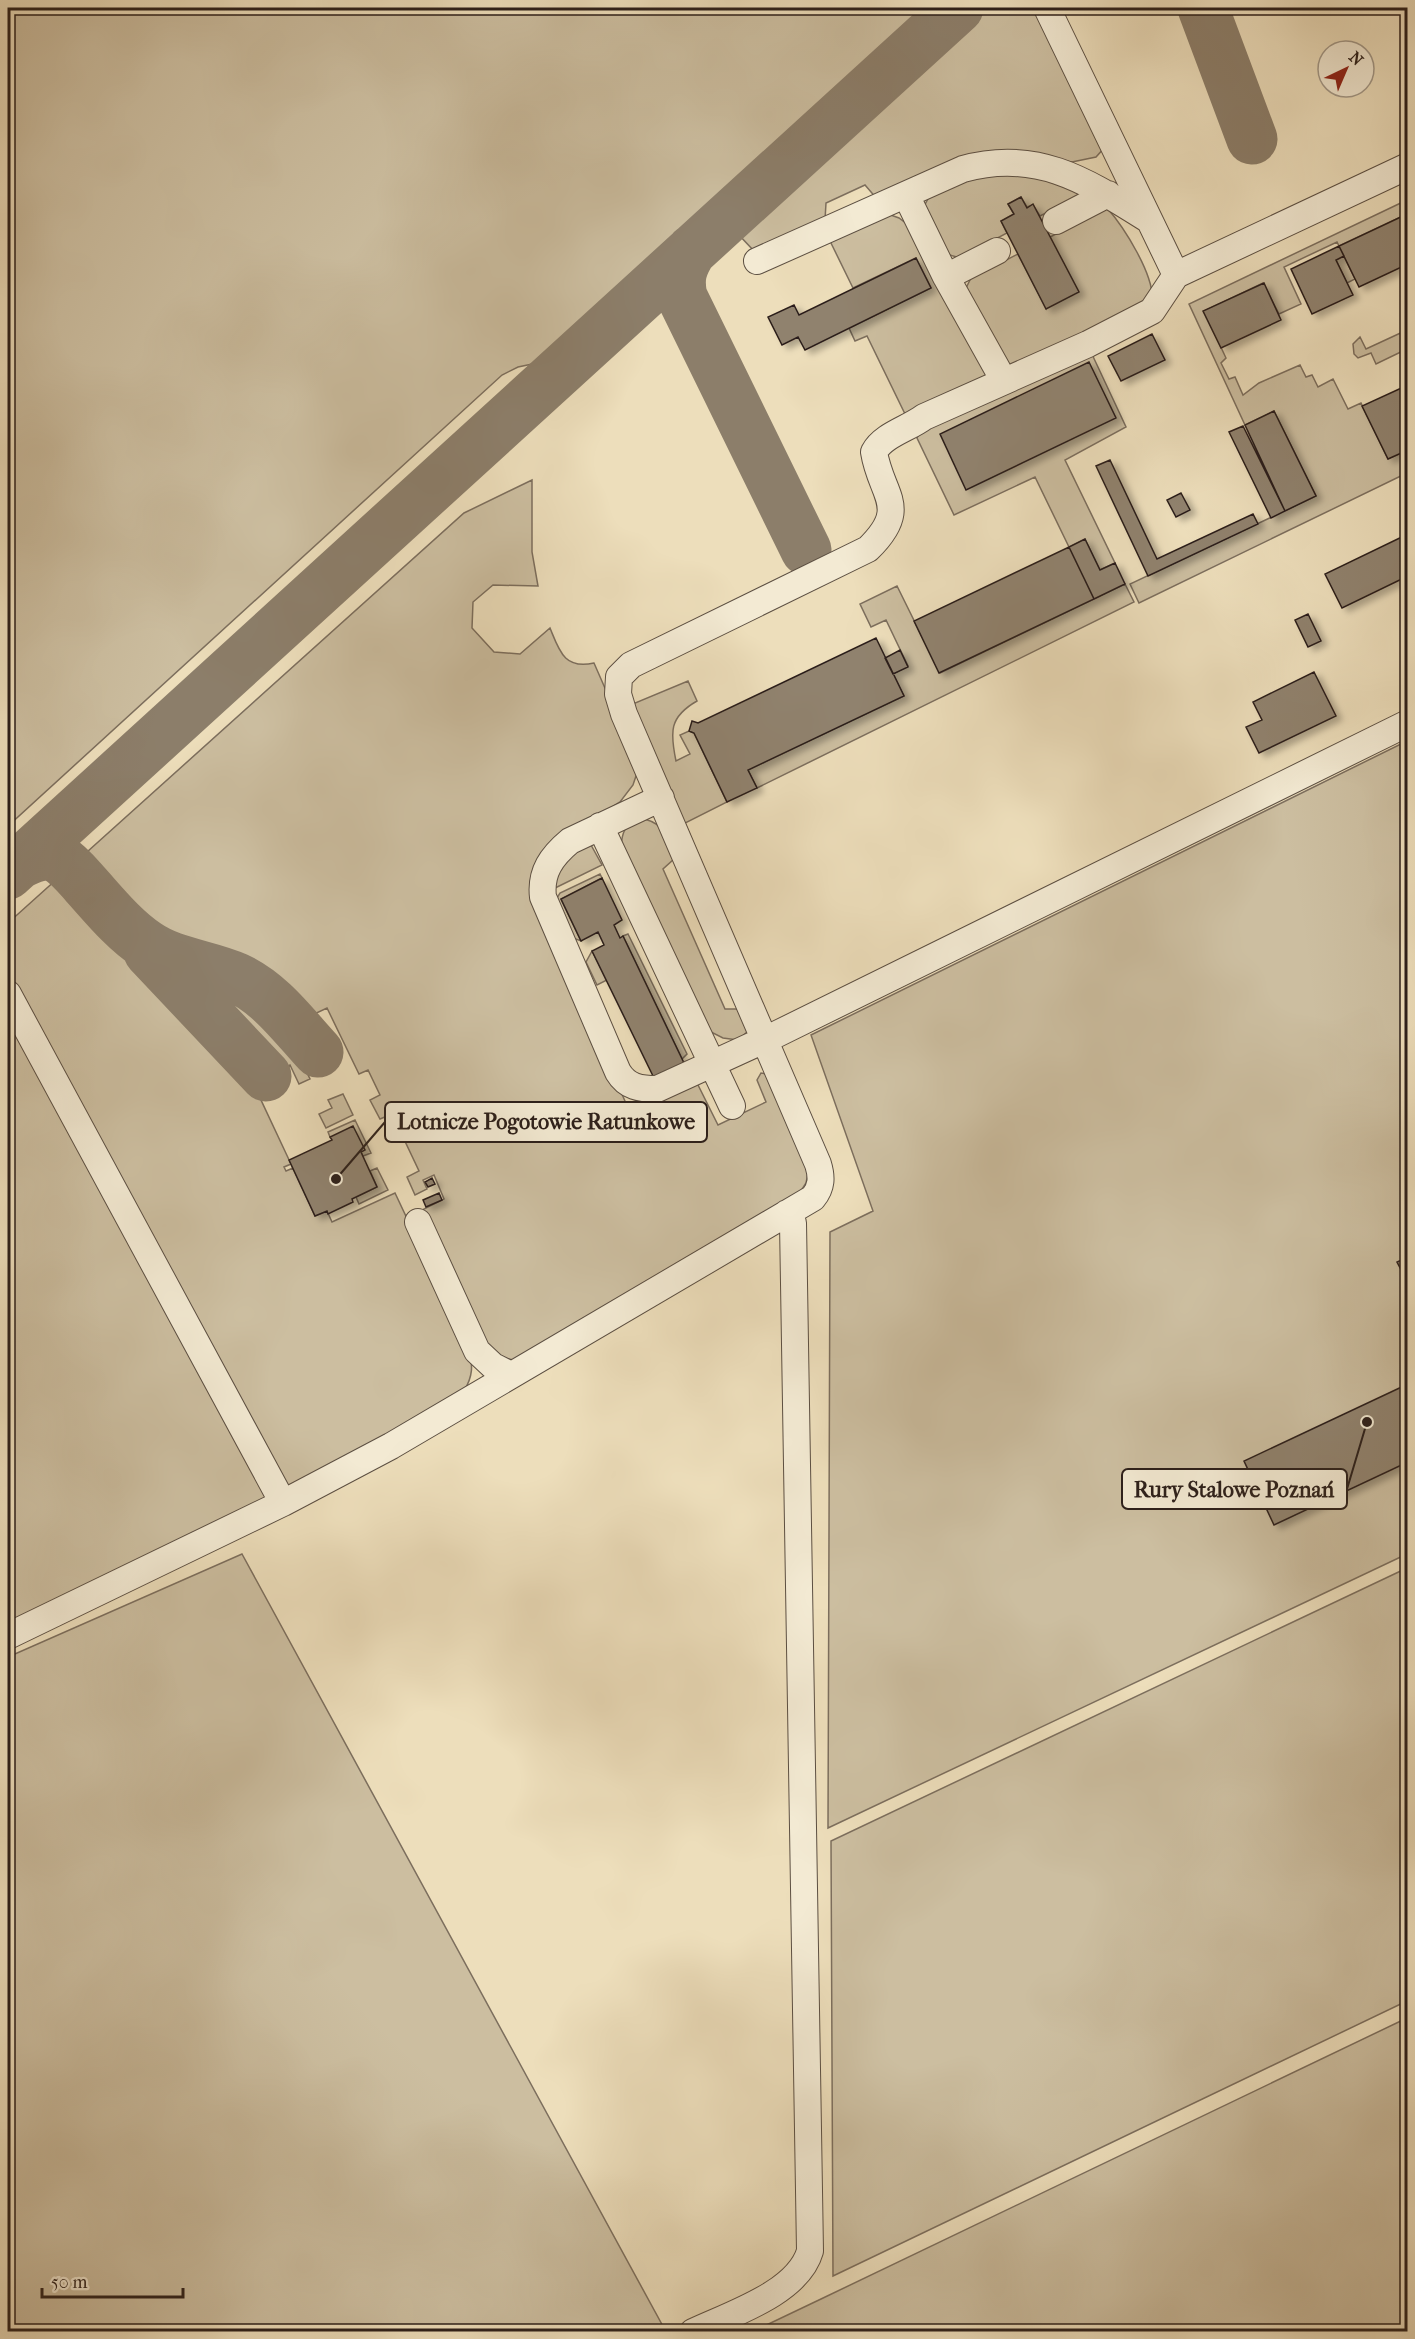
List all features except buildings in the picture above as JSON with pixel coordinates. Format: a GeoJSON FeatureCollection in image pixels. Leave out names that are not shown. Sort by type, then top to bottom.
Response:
{"type":"FeatureCollection","features":[{"type":"Feature","properties":{"kind":"lane"},"geometry":{"type":"LineString","coordinates":[[1047,8],[1176,274]]}},
{"type":"Feature","properties":{"kind":"lane"},"geometry":{"type":"LineString","coordinates":[[757,261],[963,169],[992,162],[1055,169],[1108,194],[1149,220]]}},
{"type":"Feature","properties":{"kind":"lane"},"geometry":{"type":"LineString","coordinates":[[8,1636],[283,1503],[411,1435],[787,1213],[818,1192],[821,1175],[620,703],[619,677],[624,670],[868,549],[886,526],[891,508],[888,491],[876,464],[874,452],[882,441],[924,417],[1088,345],[1152,311],[1176,274],[1407,166]]}},
{"type":"Feature","properties":{"kind":"lane"},"geometry":{"type":"LineString","coordinates":[[1056,221],[1108,194]]}},
{"type":"Feature","properties":{"kind":"lane"},"geometry":{"type":"LineString","coordinates":[[906,195],[946,277],[1004,381]]}},
{"type":"Feature","properties":{"kind":"lane"},"geometry":{"type":"LineString","coordinates":[[946,277],[997,251]]}},
{"type":"Feature","properties":{"kind":"lane"},"geometry":{"type":"LineString","coordinates":[[661,798],[570,841],[545,868],[541,886],[543,897],[623,1081],[633,1086],[657,1089],[765,1040],[1407,723]]}},
{"type":"Feature","properties":{"kind":"lane"},"geometry":{"type":"LineString","coordinates":[[600,826],[732,1106]]}},
{"type":"Feature","properties":{"kind":"lane"},"geometry":{"type":"LineString","coordinates":[[8,994],[283,1503]]}},
{"type":"Feature","properties":{"kind":"lane"},"geometry":{"type":"LineString","coordinates":[[693,2331],[786,2286],[803,2269],[810,2251],[793,1223],[787,1213]]}},
{"type":"Feature","properties":{"kind":"lane"},"geometry":{"type":"LineString","coordinates":[[418,1222],[484,1370],[484,1382],[479,1394]]}},
{"type":"Feature","properties":{"kind":"lane"},"geometry":{"type":"LineString","coordinates":[[477,1351],[493,1366],[511,1375]]}},
{"type":"Feature","properties":{"kind":"shaded area"},"geometry":{"type":"Polygon","coordinates":[[[8,8],[927,8],[537,363],[518,367],[502,375],[8,826],[8,8]]]}},
{"type":"Feature","properties":{"kind":"shaded area"},"geometry":{"type":"Polygon","coordinates":[[[989,8],[1022,8],[1042,17],[1105,147],[1096,157],[1072,162],[1020,155],[877,199],[865,185],[826,203],[825,220],[755,252],[739,235],[989,8]]]}},
{"type":"Feature","properties":{"kind":"shaded area"},"geometry":{"type":"Polygon","coordinates":[[[1019,171],[1080,189],[1080,196],[1040,216],[1033,205],[1027,207],[1021,197],[1008,204],[1014,214],[1001,221],[1007,233],[960,258],[943,253],[963,294],[971,278],[1018,254],[1046,308],[1050,237],[1107,208],[1130,239],[1144,266],[1152,291],[1152,301],[907,418],[867,336],[855,341],[849,328],[931,288],[916,258],[853,288],[829,239],[888,214],[907,224],[923,208],[929,197],[953,182],[1019,171]]]}},
{"type":"Feature","properties":{"kind":"shaded area"},"geometry":{"type":"Polygon","coordinates":[[[1407,200],[1407,219],[1405,215],[1339,246],[1337,242],[1284,267],[1301,304],[1279,314],[1263,283],[1204,311],[1226,358],[1221,363],[1229,379],[1235,377],[1243,395],[1259,383],[1300,365],[1306,377],[1312,375],[1318,387],[1333,379],[1348,409],[1361,403],[1388,459],[1407,450],[1407,473],[1139,603],[1130,584],[1316,496],[1274,411],[1245,425],[1189,304],[1407,200]]]}},
{"type":"Feature","properties":{"kind":"shaded area"},"geometry":{"type":"Polygon","coordinates":[[[1344,256],[1355,279],[1347,283],[1336,260],[1344,256]]]}},
{"type":"Feature","properties":{"kind":"shaded area"},"geometry":{"type":"Polygon","coordinates":[[[1407,330],[1407,349],[1376,364],[1371,353],[1358,358],[1354,354],[1353,344],[1360,337],[1366,349],[1407,330]]]}},
{"type":"Feature","properties":{"kind":"shaded area"},"geometry":{"type":"Polygon","coordinates":[[[1090,350],[1126,427],[1065,460],[1115,563],[1100,570],[1085,539],[1069,547],[1035,477],[954,515],[917,438],[926,421],[1090,350]]]}},
{"type":"Feature","properties":{"kind":"shaded area"},"geometry":{"type":"Polygon","coordinates":[[[532,480],[532,552],[538,586],[493,585],[473,602],[472,628],[494,652],[520,654],[550,628],[560,651],[569,661],[576,664],[594,663],[636,759],[637,773],[633,785],[620,802],[556,843],[536,896],[628,1108],[694,1077],[718,1125],[766,1102],[757,1080],[761,1073],[768,1074],[809,1169],[806,1183],[799,1194],[514,1360],[502,1358],[482,1342],[422,1210],[444,1199],[434,1175],[423,1180],[427,1189],[415,1195],[407,1177],[419,1171],[392,1114],[380,1119],[370,1100],[380,1095],[368,1070],[359,1074],[327,1008],[312,1015],[327,1048],[301,1060],[310,1079],[299,1084],[290,1065],[253,1083],[291,1164],[284,1167],[286,1171],[293,1168],[315,1216],[327,1211],[332,1222],[395,1193],[469,1350],[471,1371],[464,1391],[291,1490],[279,1486],[8,984],[8,923],[464,513],[532,480]]]}},
{"type":"Feature","properties":{"kind":"shaded area"},"geometry":{"type":"Polygon","coordinates":[[[1125,584],[1134,602],[757,788],[748,770],[904,696],[893,674],[908,666],[886,620],[871,627],[860,604],[897,586],[940,673],[1125,584]]]}},
{"type":"Feature","properties":{"kind":"shaded area"},"geometry":{"type":"Polygon","coordinates":[[[688,681],[697,701],[676,719],[673,742],[676,761],[690,754],[680,735],[689,731],[694,733],[727,802],[685,823],[772,1028],[631,709],[635,703],[688,681]]]}},
{"type":"Feature","properties":{"kind":"shaded area"},"geometry":{"type":"Polygon","coordinates":[[[1407,741],[1407,1554],[828,1828],[830,1232],[873,1211],[811,1035],[1407,741]]]}},
{"type":"Feature","properties":{"kind":"shaded area"},"geometry":{"type":"Polygon","coordinates":[[[638,818],[659,826],[666,837],[674,859],[663,869],[725,1009],[738,1009],[748,1031],[738,1040],[723,1038],[709,1031],[621,847],[625,830],[638,818]]]}},
{"type":"Feature","properties":{"kind":"shaded area"},"geometry":{"type":"Polygon","coordinates":[[[591,845],[602,865],[547,892],[558,857],[591,845]]]}},
{"type":"Feature","properties":{"kind":"shaded area"},"geometry":{"type":"Polygon","coordinates":[[[600,874],[602,878],[561,899],[581,941],[573,938],[555,901],[560,893],[600,874]]]}},
{"type":"Feature","properties":{"kind":"shaded area"},"geometry":{"type":"Polygon","coordinates":[[[628,934],[687,1054],[682,1059],[623,936],[628,934]]]}},
{"type":"Feature","properties":{"kind":"shaded area"},"geometry":{"type":"Polygon","coordinates":[[[592,951],[607,980],[597,985],[586,962],[592,951]]]}},
{"type":"Feature","properties":{"kind":"shaded area"},"geometry":{"type":"Polygon","coordinates":[[[8,1004],[268,1502],[8,1627],[8,1004]]]}},
{"type":"Feature","properties":{"kind":"shaded area"},"geometry":{"type":"Polygon","coordinates":[[[343,1094],[353,1115],[326,1128],[319,1114],[332,1108],[328,1100],[343,1094]]]}},
{"type":"Feature","properties":{"kind":"shaded area"},"geometry":{"type":"Polygon","coordinates":[[[355,1120],[371,1153],[363,1156],[361,1152],[364,1150],[330,1137],[328,1132],[355,1120]]]}},
{"type":"Feature","properties":{"kind":"shaded area"},"geometry":{"type":"Polygon","coordinates":[[[377,1168],[388,1190],[359,1204],[356,1197],[377,1187],[370,1171],[377,1168]]]}},
{"type":"Feature","properties":{"kind":"shaded area"},"geometry":{"type":"Polygon","coordinates":[[[242,1554],[665,2330],[8,2331],[8,1657],[242,1554]]]}},
{"type":"Feature","properties":{"kind":"shaded area"},"geometry":{"type":"Polygon","coordinates":[[[1407,1568],[1407,2001],[833,2276],[831,1841],[1407,1568]]]}},
{"type":"Feature","properties":{"kind":"shaded area"},"geometry":{"type":"Polygon","coordinates":[[[1407,2018],[1407,2331],[754,2331],[821,2299],[1407,2018]]]}},
{"type":"Feature","properties":{"kind":"taxiway"},"geometry":{"type":"LineString","coordinates":[[8,874],[958,8]]}},
{"type":"Feature","properties":{"kind":"taxiway"},"geometry":{"type":"LineString","coordinates":[[1203,8],[1252,139]]}},
{"type":"Feature","properties":{"kind":"taxiway"},"geometry":{"type":"LineString","coordinates":[[692,250],[681,273],[682,297],[806,550]]}},
{"type":"Feature","properties":{"kind":"taxiway"},"geometry":{"type":"LineString","coordinates":[[19,864],[43,855],[58,858],[73,870],[138,939],[168,956],[226,974],[249,985],[271,1001],[318,1052]]}},
{"type":"Feature","properties":{"kind":"taxiway"},"geometry":{"type":"LineString","coordinates":[[149,952],[266,1076]]}},
{"type":"Feature","properties":{"kind":"place","name":"Lotnicze Pogotowie Ratunkowe"},"geometry":{"type":"Point","coordinates":[336,1179]}},
{"type":"Feature","properties":{"kind":"place","name":"Rury Stalowe Poznań"},"geometry":{"type":"Point","coordinates":[1367,1422]}}]}
